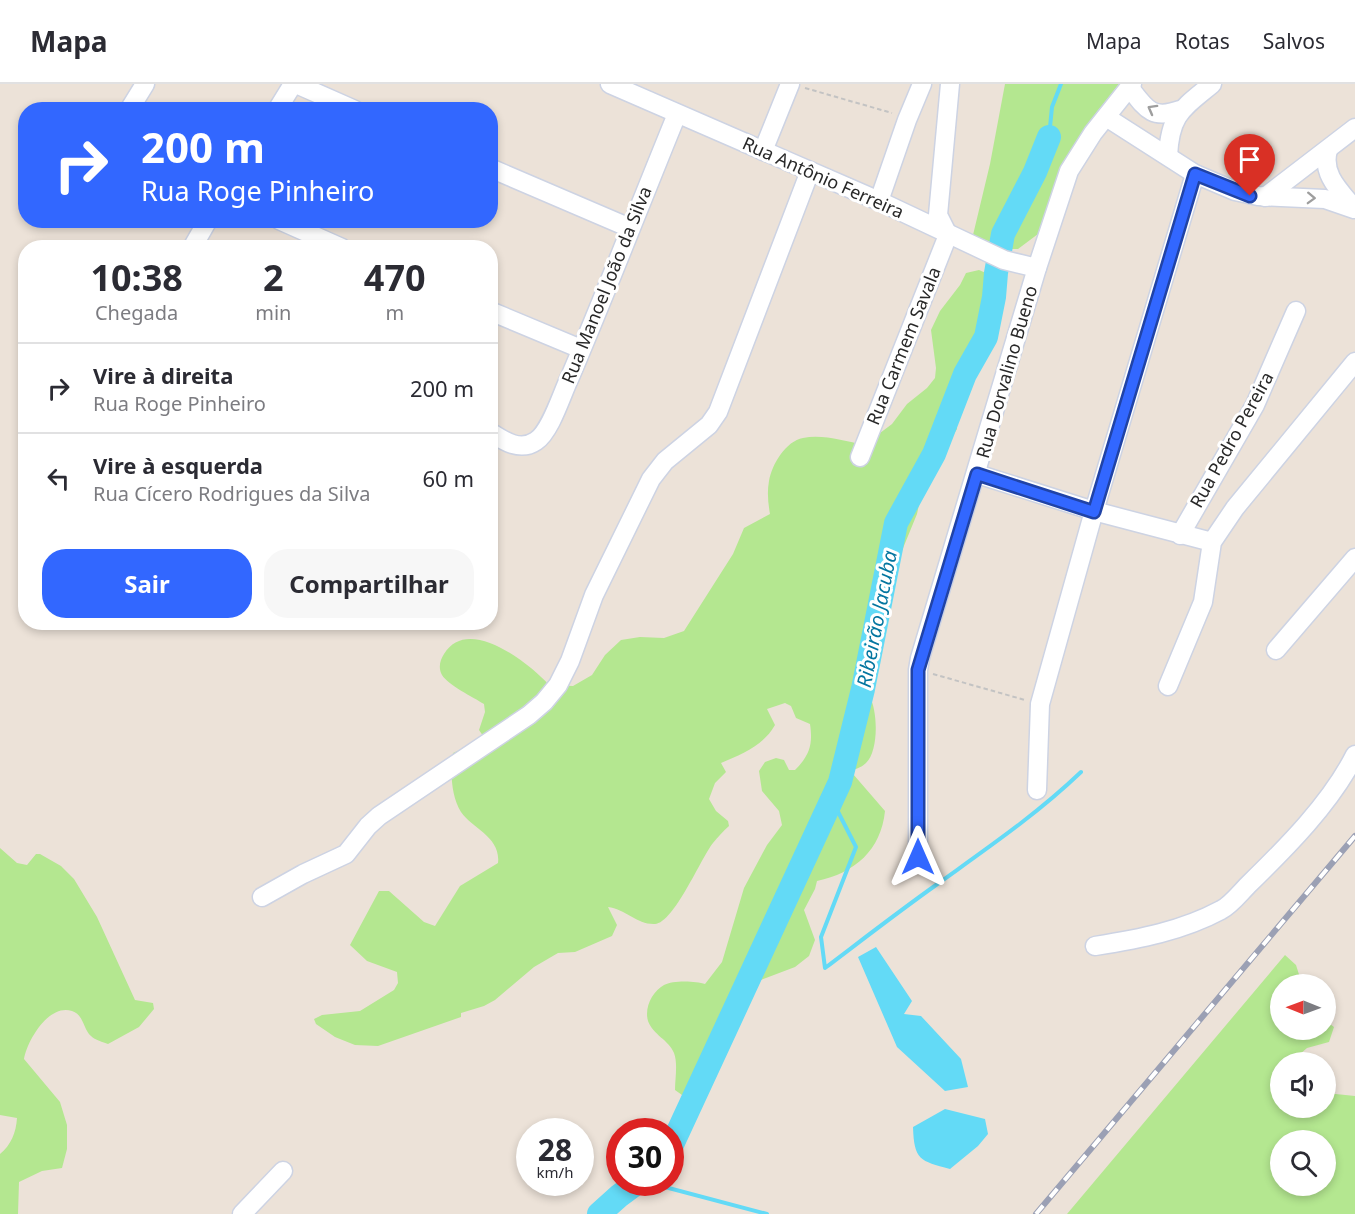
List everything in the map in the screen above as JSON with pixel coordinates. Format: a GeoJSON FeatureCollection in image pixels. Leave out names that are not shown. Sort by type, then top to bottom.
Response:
{"type":"FeatureCollection","features":[{"type":"Feature","properties":{"kind":"street"},"geometry":{"type":"LineString","coordinates":[[134,102],[145,84]]}},
{"type":"Feature","properties":{"kind":"street"},"geometry":{"type":"LineString","coordinates":[[282,102],[294,84],[336,102]]}},
{"type":"Feature","properties":{"kind":"street","name":"Rua Antônio Ferreira"},"geometry":{"type":"LineString","coordinates":[[610,84],[879,201],[1004,260],[1037,268]]}},
{"type":"Feature","properties":{"kind":"street"},"geometry":{"type":"LineString","coordinates":[[879,201],[922,84]]}},
{"type":"Feature","properties":{"kind":"street"},"geometry":{"type":"LineString","coordinates":[[948,235],[938,215],[950,84]]}},
{"type":"Feature","properties":{"kind":"street"},"geometry":{"type":"LineString","coordinates":[[1131,86],[1150,111],[1168,114],[1180,110],[1212,84]]}},
{"type":"Feature","properties":{"kind":"street"},"geometry":{"type":"LineString","coordinates":[[763,151],[796,86]]}},
{"type":"Feature","properties":{"kind":"street","name":"Rua Dorvalino Bueno"},"geometry":{"type":"LineString","coordinates":[[918,857],[918,670],[1037,268],[1069,171],[1106,117],[1131,86]]}},
{"type":"Feature","properties":{"kind":"street"},"geometry":{"type":"LineString","coordinates":[[1168,156],[1171,127],[1180,110]]}},
{"type":"Feature","properties":{"kind":"street","name":"Rua Manoel João da Silva"},"geometry":{"type":"LineString","coordinates":[[498,438],[506,443],[526,446],[540,438],[552,418],[677,114]]}},
{"type":"Feature","properties":{"kind":"street"},"geometry":{"type":"LineString","coordinates":[[1106,117],[1195,174],[1235,191],[1250,196],[1325,199],[1355,209]]}},
{"type":"Feature","properties":{"kind":"street"},"geometry":{"type":"LineString","coordinates":[[1265,197],[1355,128]]}},
{"type":"Feature","properties":{"kind":"street"},"geometry":{"type":"LineString","coordinates":[[1328,150],[1325,160],[1326,170],[1334,184],[1355,209]]}},
{"type":"Feature","properties":{"kind":"street"},"geometry":{"type":"LineString","coordinates":[[498,171],[630,228]]}},
{"type":"Feature","properties":{"kind":"street"},"geometry":{"type":"LineString","coordinates":[[262,897],[346,854],[378,816],[529,715],[558,685],[570,661],[594,595],[651,479],[665,461],[709,425],[718,412],[810,171]]}},
{"type":"Feature","properties":{"kind":"street"},"geometry":{"type":"LineString","coordinates":[[1037,790],[1040,704],[1094,512],[1195,174]]}},
{"type":"Feature","properties":{"kind":"street"},"geometry":{"type":"LineString","coordinates":[[297,228],[324,240]]}},
{"type":"Feature","properties":{"kind":"street","name":"Rua Carmem Savala"},"geometry":{"type":"LineString","coordinates":[[860,457],[948,235]]}},
{"type":"Feature","properties":{"kind":"street","name":"Rua Pedro Pereira"},"geometry":{"type":"LineString","coordinates":[[1180,535],[1255,405],[1296,311]]}},
{"type":"Feature","properties":{"kind":"street"},"geometry":{"type":"LineString","coordinates":[[498,314],[581,349]]}},
{"type":"Feature","properties":{"kind":"street"},"geometry":{"type":"LineString","coordinates":[[1168,686],[1203,602],[1212,542],[1235,508],[1355,362]]}},
{"type":"Feature","properties":{"kind":"street"},"geometry":{"type":"LineString","coordinates":[[977,474],[1094,512],[1212,542]]}},
{"type":"Feature","properties":{"kind":"street"},"geometry":{"type":"LineString","coordinates":[[1276,650],[1355,558]]}},
{"type":"Feature","properties":{"kind":"street"},"geometry":{"type":"LineString","coordinates":[[1095,946],[1137,940],[1186,927],[1224,909],[1274,860],[1329,797],[1355,755]]}},
{"type":"Feature","properties":{"kind":"street"},"geometry":{"type":"LineString","coordinates":[[242,1214],[283,1171]]}},
{"type":"Feature","properties":{"kind":"path"},"geometry":{"type":"LineString","coordinates":[[796,86],[882,110],[907,120]]}},
{"type":"Feature","properties":{"kind":"path"},"geometry":{"type":"LineString","coordinates":[[918,670],[1040,704]]}},
{"type":"Feature","properties":{"kind":"green space"},"geometry":{"type":"Polygon","coordinates":[[[1005,84],[1119,84],[1094,116],[1073,152],[1055,189],[1038,234],[1018,249],[1008,249],[973,235],[990,164],[1005,84]]]}},
{"type":"Feature","properties":{"kind":"green space"},"geometry":{"type":"Polygon","coordinates":[[[979,270],[988,274],[992,282],[977,342],[964,363],[957,385],[957,429],[931,460],[935,468],[922,490],[917,514],[892,575],[879,598],[871,637],[869,695],[874,710],[875,740],[870,757],[863,766],[853,770],[853,774],[885,811],[882,825],[872,848],[864,858],[843,872],[817,881],[804,910],[815,940],[809,956],[795,967],[758,981],[749,989],[742,1003],[730,1045],[711,1085],[682,1095],[675,1090],[674,1053],[669,1044],[650,1026],[647,1010],[653,995],[664,985],[684,981],[705,984],[722,962],[744,888],[767,845],[782,825],[779,811],[762,791],[759,771],[765,762],[776,758],[784,760],[789,770],[795,770],[809,749],[810,724],[796,718],[791,706],[785,703],[767,709],[775,725],[764,739],[721,763],[726,772],[715,783],[709,799],[716,811],[728,821],[729,826],[713,843],[679,902],[662,921],[649,924],[608,907],[617,925],[612,936],[575,952],[558,953],[534,967],[495,1000],[461,1013],[461,1017],[378,1046],[355,1045],[335,1037],[316,1024],[314,1019],[322,1015],[360,1011],[394,990],[398,983],[397,972],[367,961],[350,945],[379,891],[389,891],[424,922],[435,926],[460,886],[498,863],[498,854],[491,840],[461,812],[455,799],[452,783],[453,753],[464,748],[490,746],[479,730],[485,712],[484,704],[445,679],[440,670],[444,654],[455,643],[468,639],[483,641],[514,655],[549,685],[573,686],[592,675],[605,655],[621,640],[640,637],[664,638],[684,631],[733,554],[744,528],[770,514],[769,481],[781,454],[797,440],[810,437],[834,438],[864,445],[892,424],[907,404],[927,388],[935,378],[936,368],[931,330],[940,311],[960,285],[966,273],[979,270]]]}},
{"type":"Feature","properties":{"kind":"green space"},"geometry":{"type":"Polygon","coordinates":[[[0,848],[17,863],[27,865],[36,854],[40,854],[61,866],[74,879],[97,917],[135,1000],[153,1003],[154,1009],[139,1027],[108,1044],[91,1036],[79,1016],[72,1011],[63,1010],[55,1013],[40,1025],[34,1034],[24,1059],[60,1102],[67,1125],[67,1149],[62,1168],[42,1171],[19,1182],[18,1214],[0,1214],[0,1154],[12,1138],[17,1118],[0,1115],[0,848]]]}},
{"type":"Feature","properties":{"kind":"green space"},"geometry":{"type":"Polygon","coordinates":[[[1285,955],[1296,965],[1299,974],[1270,974],[1270,1040],[1330,1040],[1307,1048],[1302,1052],[1270,1052],[1270,1118],[1336,1118],[1336,1094],[1355,1096],[1355,1214],[1067,1214],[1285,955]]]}},
{"type":"Feature","properties":{"kind":"water"},"geometry":{"type":"Polygon","coordinates":[[[876,947],[912,1001],[904,1014],[921,1016],[961,1059],[968,1087],[945,1091],[897,1047],[858,957],[876,947]]]}},
{"type":"Feature","properties":{"kind":"water"},"geometry":{"type":"Polygon","coordinates":[[[945,1109],[985,1119],[988,1134],[978,1146],[950,1169],[925,1161],[917,1153],[913,1127],[945,1109]]]}},
{"type":"Feature","properties":{"kind":"waterway","name":"Ribeirão Jacuba"},"geometry":{"type":"LineString","coordinates":[[1049,137],[1052,107],[1061,84]]}},
{"type":"Feature","properties":{"kind":"waterway","name":"Ribeirão Jacuba"},"geometry":{"type":"LineString","coordinates":[[684,1119],[840,782],[863,689],[896,523],[934,454],[965,374],[986,337],[1003,234],[1035,172],[1049,137]]}},
{"type":"Feature","properties":{"kind":"waterway"},"geometry":{"type":"LineString","coordinates":[[832,800],[856,847],[821,937],[825,968],[1010,831],[1081,772]]}},
{"type":"Feature","properties":{"kind":"waterway"},"geometry":{"type":"LineString","coordinates":[[684,1192],[767,1214]]}},
{"type":"Feature","properties":{"kind":"waterway","name":"Ribeirão Jacuba"},"geometry":{"type":"LineString","coordinates":[[599,1214],[619,1196]]}},
{"type":"Feature","properties":{"kind":"railway"},"geometry":{"type":"LineString","coordinates":[[1036,1214],[1355,836]]}},
{"type":"Feature","properties":{"kind":"route"},"geometry":{"type":"LineString","coordinates":[[918,857],[918,670],[920,657],[977,474],[1094,512],[1195,174],[1250,196]]}}]}
